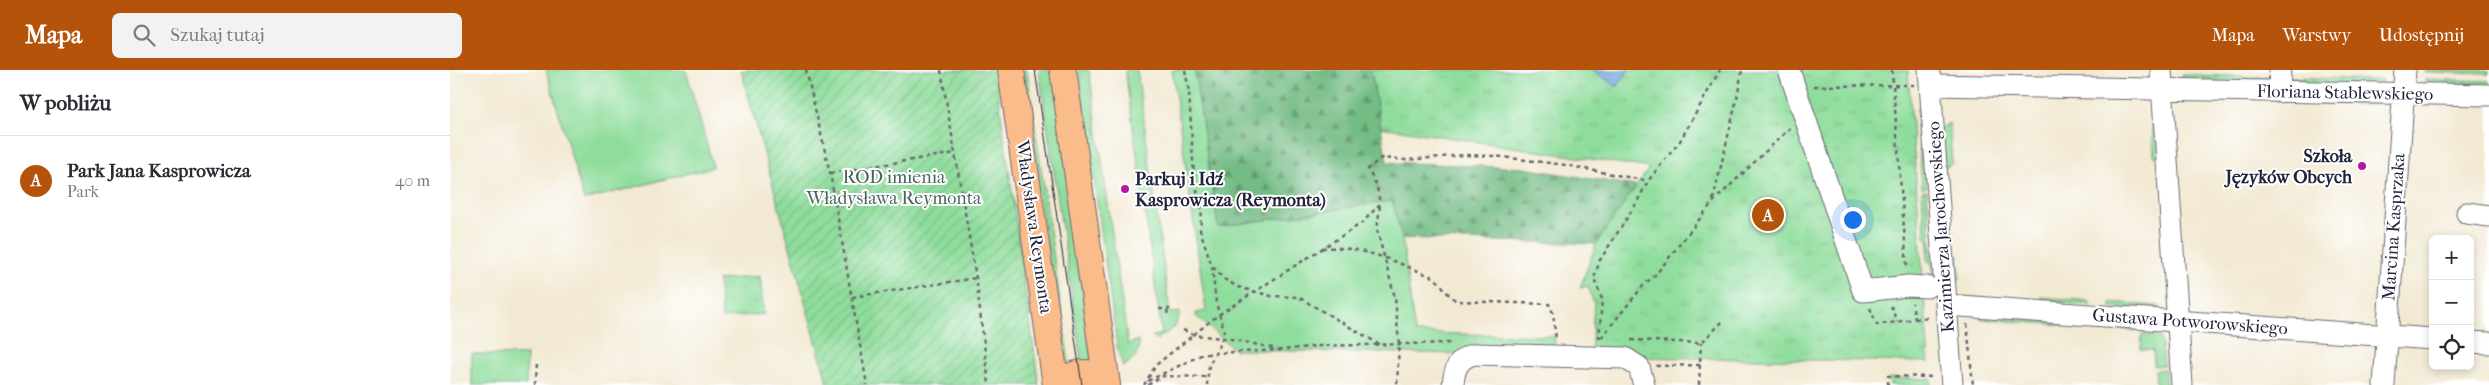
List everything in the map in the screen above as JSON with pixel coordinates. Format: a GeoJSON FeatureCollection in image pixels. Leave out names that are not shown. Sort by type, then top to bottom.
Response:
{"type":"FeatureCollection","features":[{"type":"Feature","properties":{"kind":"main road","name":"Władysława Reymonta"},"geometry":{"type":"LineString","coordinates":[[1011,70],[1056,385]]}},
{"type":"Feature","properties":{"kind":"main road"},"geometry":{"type":"LineString","coordinates":[[1056,385],[1070,375],[1086,372],[1106,380],[1063,70]]}},
{"type":"Feature","properties":{"kind":"street"},"geometry":{"type":"LineString","coordinates":[[2279,92],[2280,70]]}},
{"type":"Feature","properties":{"kind":"street","name":"Marcina Kasprzaka"},"geometry":{"type":"LineString","coordinates":[[2384,385],[2404,70]]}},
{"type":"Feature","properties":{"kind":"street"},"geometry":{"type":"LineString","coordinates":[[1792,78],[1863,291],[1917,287]]}},
{"type":"Feature","properties":{"kind":"street","name":"Floriana Stablewskiego"},"geometry":{"type":"LineString","coordinates":[[1924,80],[2162,80],[2279,92],[2489,95]]}},
{"type":"Feature","properties":{"kind":"street","name":"Kazimierza Jarochowskiego"},"geometry":{"type":"LineString","coordinates":[[1924,80],[1943,381]]}},
{"type":"Feature","properties":{"kind":"street"},"geometry":{"type":"LineString","coordinates":[[2162,80],[2176,321],[2182,385]]}},
{"type":"Feature","properties":{"kind":"street"},"geometry":{"type":"LineString","coordinates":[[2467,213],[2489,216]]}},
{"type":"Feature","properties":{"kind":"street","name":"Gustawa Potworowskiego"},"geometry":{"type":"LineString","coordinates":[[1938,311],[2176,321],[2429,339]]}},
{"type":"Feature","properties":{"kind":"street"},"geometry":{"type":"LineString","coordinates":[[2474,342],[2489,343]]}},
{"type":"Feature","properties":{"kind":"street"},"geometry":{"type":"LineString","coordinates":[[1453,385],[1458,363],[1470,355],[1476,354],[1617,356],[1626,358],[1641,376]]}},
{"type":"Feature","properties":{"kind":"path"},"geometry":{"type":"LineString","coordinates":[[806,70],[830,173],[867,385]]}},
{"type":"Feature","properties":{"kind":"path"},"geometry":{"type":"LineString","coordinates":[[941,70],[976,278],[990,385]]}},
{"type":"Feature","properties":{"kind":"path"},"geometry":{"type":"LineString","coordinates":[[1185,70],[1189,91],[1193,171],[1202,211],[1200,230],[1212,266],[1218,316],[1224,330],[1222,339],[1209,365],[1207,385]]}},
{"type":"Feature","properties":{"kind":"path"},"geometry":{"type":"LineString","coordinates":[[1599,340],[1602,299],[1594,278],[1600,260],[1636,204],[1648,181],[1680,141],[1720,70]]}},
{"type":"Feature","properties":{"kind":"path"},"geometry":{"type":"LineString","coordinates":[[1713,202],[1738,98],[1742,70]]}},
{"type":"Feature","properties":{"kind":"path"},"geometry":{"type":"LineString","coordinates":[[1892,70],[1917,287],[1916,319]]}},
{"type":"Feature","properties":{"kind":"path"},"geometry":{"type":"LineString","coordinates":[[1792,78],[1893,84],[1924,80]]}},
{"type":"Feature","properties":{"kind":"path"},"geometry":{"type":"LineString","coordinates":[[1599,340],[1642,286],[1658,273],[1713,202],[1804,115]]}},
{"type":"Feature","properties":{"kind":"path"},"geometry":{"type":"LineString","coordinates":[[830,173],[956,154]]}},
{"type":"Feature","properties":{"kind":"path"},"geometry":{"type":"LineString","coordinates":[[1397,385],[1399,344],[1395,298],[1377,230],[1380,204],[1368,169],[1381,158],[1405,160],[1465,155],[1495,156],[1565,165],[1648,181]]}},
{"type":"Feature","properties":{"kind":"path"},"geometry":{"type":"LineString","coordinates":[[1146,384],[1156,365],[1218,316],[1320,248],[1362,223],[1380,204]]}},
{"type":"Feature","properties":{"kind":"path"},"geometry":{"type":"LineString","coordinates":[[1320,248],[1338,247],[1384,258],[1433,277],[1442,283],[1450,298],[1457,301],[1549,304],[1553,313],[1556,340]]}},
{"type":"Feature","properties":{"kind":"path"},"geometry":{"type":"LineString","coordinates":[[1212,266],[1224,278],[1238,287],[1270,296],[1298,297],[1381,345]]}},
{"type":"Feature","properties":{"kind":"path"},"geometry":{"type":"LineString","coordinates":[[852,297],[976,278]]}},
{"type":"Feature","properties":{"kind":"path"},"geometry":{"type":"LineString","coordinates":[[1863,291],[1877,325],[1916,319],[1938,311]]}},
{"type":"Feature","properties":{"kind":"path"},"geometry":{"type":"LineString","coordinates":[[1159,309],[1168,309],[1168,317]]}},
{"type":"Feature","properties":{"kind":"path"},"geometry":{"type":"LineString","coordinates":[[1699,385],[1701,343],[1724,320]]}},
{"type":"Feature","properties":{"kind":"path"},"geometry":{"type":"LineString","coordinates":[[1967,320],[1973,385]]}},
{"type":"Feature","properties":{"kind":"path"},"geometry":{"type":"LineString","coordinates":[[1183,330],[1194,335],[1231,339],[1282,350]]}},
{"type":"Feature","properties":{"kind":"path"},"geometry":{"type":"LineString","coordinates":[[1546,340],[1565,340]]}},
{"type":"Feature","properties":{"kind":"path"},"geometry":{"type":"LineString","coordinates":[[1590,340],[1608,340]]}},
{"type":"Feature","properties":{"kind":"path"},"geometry":{"type":"LineString","coordinates":[[1626,340],[1701,343]]}},
{"type":"Feature","properties":{"kind":"path"},"geometry":{"type":"LineString","coordinates":[[1146,384],[1201,355],[1216,353],[1282,350],[1316,346],[1458,343]]}},
{"type":"Feature","properties":{"kind":"path"},"geometry":{"type":"LineString","coordinates":[[535,385],[536,363]]}},
{"type":"Feature","properties":{"kind":"path"},"geometry":{"type":"LineString","coordinates":[[1641,376],[1700,365]]}},
{"type":"Feature","properties":{"kind":"path"},"geometry":{"type":"LineString","coordinates":[[1146,384],[1163,376],[1207,377]]}},
{"type":"Feature","properties":{"kind":"path"},"geometry":{"type":"LineString","coordinates":[[1888,385],[1888,376],[1943,381]]}},
{"type":"Feature","properties":{"kind":"green space"},"geometry":{"type":"Polygon","coordinates":[[[546,70],[686,70],[713,167],[584,200],[546,70]]]}},
{"type":"Feature","properties":{"kind":"green space","name":"ROD imienia Władysława Reymonta"},"geometry":{"type":"Polygon","coordinates":[[[741,70],[995,70],[1039,385],[828,385],[741,70]]]}},
{"type":"Feature","properties":{"kind":"green space"},"geometry":{"type":"Polygon","coordinates":[[[1020,70],[1027,70],[1069,363],[1064,360],[1020,70]]]}},
{"type":"Feature","properties":{"kind":"green space"},"geometry":{"type":"Polygon","coordinates":[[[1039,70],[1054,70],[1091,360],[1082,366],[1039,70]]]}},
{"type":"Feature","properties":{"kind":"green space"},"geometry":{"type":"Polygon","coordinates":[[[1079,70],[1089,70],[1128,345],[1138,340],[1139,345],[1136,356],[1123,367],[1117,346],[1079,70]]]}},
{"type":"Feature","properties":{"kind":"green space"},"geometry":{"type":"Polygon","coordinates":[[[1125,70],[1137,70],[1170,313],[1181,312],[1175,327],[1156,340],[1152,336],[1162,334],[1125,70]]]}},
{"type":"Feature","properties":{"kind":"green space"},"geometry":{"type":"Polygon","coordinates":[[[1172,70],[1194,70],[1219,227],[1393,200],[1402,238],[1415,333],[1555,336],[1554,352],[1464,354],[1235,350],[1196,316],[1196,313],[1206,311],[1172,70]]]}},
{"type":"Feature","properties":{"kind":"green space"},"geometry":{"type":"Polygon","coordinates":[[[1194,70],[1371,70],[1387,162],[1523,168],[1636,186],[1596,244],[1402,238],[1392,201],[1218,227],[1194,70]]]}},
{"type":"Feature","properties":{"kind":"green space"},"geometry":{"type":"Polygon","coordinates":[[[1371,70],[1908,70],[1929,362],[1632,357],[1591,353],[1594,304],[1588,286],[1580,288],[1596,244],[1649,168],[1381,127],[1371,70]]]}},
{"type":"Feature","properties":{"kind":"green space"},"geometry":{"type":"Polygon","coordinates":[[[2425,70],[2489,70],[2489,74],[2425,72],[2425,70]]]}},
{"type":"Feature","properties":{"kind":"green space"},"geometry":{"type":"Polygon","coordinates":[[[2182,75],[2276,77],[2276,84],[2182,84],[2182,75]]]}},
{"type":"Feature","properties":{"kind":"green space"},"geometry":{"type":"Polygon","coordinates":[[[2284,77],[2383,80],[2383,89],[2287,87],[2284,77]]]}},
{"type":"Feature","properties":{"kind":"green space"},"geometry":{"type":"Polygon","coordinates":[[[2425,79],[2489,81],[2489,84],[2425,83],[2425,79]]]}},
{"type":"Feature","properties":{"kind":"green space"},"geometry":{"type":"Polygon","coordinates":[[[2295,99],[2382,101],[2382,105],[2295,103],[2295,99]]]}},
{"type":"Feature","properties":{"kind":"green space"},"geometry":{"type":"Polygon","coordinates":[[[1917,108],[1926,108],[1926,114],[1922,120],[1927,187],[1922,188],[1919,149],[1922,147],[1921,138],[1918,136],[1917,108]]]}},
{"type":"Feature","properties":{"kind":"green space"},"geometry":{"type":"Polygon","coordinates":[[[2151,109],[2155,109],[2158,157],[2154,157],[2151,109]]]}},
{"type":"Feature","properties":{"kind":"green space"},"geometry":{"type":"Polygon","coordinates":[[[1949,123],[1952,163],[1941,169],[1938,130],[1949,123]]]}},
{"type":"Feature","properties":{"kind":"green space"},"geometry":{"type":"Polygon","coordinates":[[[1927,190],[1932,260],[1937,264],[1934,282],[1932,264],[1927,260],[1929,240],[1925,237],[1922,191],[1927,190]]]}},
{"type":"Feature","properties":{"kind":"green space"},"geometry":{"type":"Polygon","coordinates":[[[1958,255],[1960,279],[1949,281],[1948,262],[1958,255]]]}},
{"type":"Feature","properties":{"kind":"green space"},"geometry":{"type":"Polygon","coordinates":[[[760,276],[764,314],[722,318],[718,280],[760,276]]]}},
{"type":"Feature","properties":{"kind":"green space"},"geometry":{"type":"Polygon","coordinates":[[[2041,297],[2090,301],[2090,305],[2041,301],[2041,297]]]}},
{"type":"Feature","properties":{"kind":"green space"},"geometry":{"type":"Polygon","coordinates":[[[2111,302],[2160,306],[2160,311],[2111,307],[2111,302]]]}},
{"type":"Feature","properties":{"kind":"green space"},"geometry":{"type":"Polygon","coordinates":[[[1981,315],[2161,329],[2160,332],[1981,319],[1981,315]]]}},
{"type":"Feature","properties":{"kind":"green space"},"geometry":{"type":"Polygon","coordinates":[[[2142,334],[2161,338],[2164,365],[2154,366],[2153,350],[2141,350],[2142,334]]]}},
{"type":"Feature","properties":{"kind":"green space"},"geometry":{"type":"Polygon","coordinates":[[[472,354],[527,355],[526,385],[472,385],[472,354]]]}},
{"type":"Feature","properties":{"kind":"green space"},"geometry":{"type":"Polygon","coordinates":[[[2165,369],[2166,385],[2156,385],[2155,370],[2165,369]]]}},
{"type":"Feature","properties":{"kind":"green space"},"geometry":{"type":"Polygon","coordinates":[[[1889,378],[1931,379],[1932,385],[1890,385],[1889,378]]]}},
{"type":"Feature","properties":{"kind":"water"},"geometry":{"type":"Polygon","coordinates":[[[1592,70],[1629,70],[1617,87],[1592,70]]]}},
{"type":"Feature","properties":{"kind":"tram line"},"geometry":{"type":"LineString","coordinates":[[1035,70],[1082,385]]}},
{"type":"Feature","properties":{"kind":"place","name":"Szkoła Języków Obcych"},"geometry":{"type":"Point","coordinates":[2362,166]}},
{"type":"Feature","properties":{"kind":"place","name":"Parkuj i Idź Kasprowicza (Reymonta)"},"geometry":{"type":"Point","coordinates":[1125,189]}},
{"type":"Feature","properties":{"kind":"place","name":"Park Jana Kasprowicza"},"geometry":{"type":"Point","coordinates":[1768,215]}}]}
